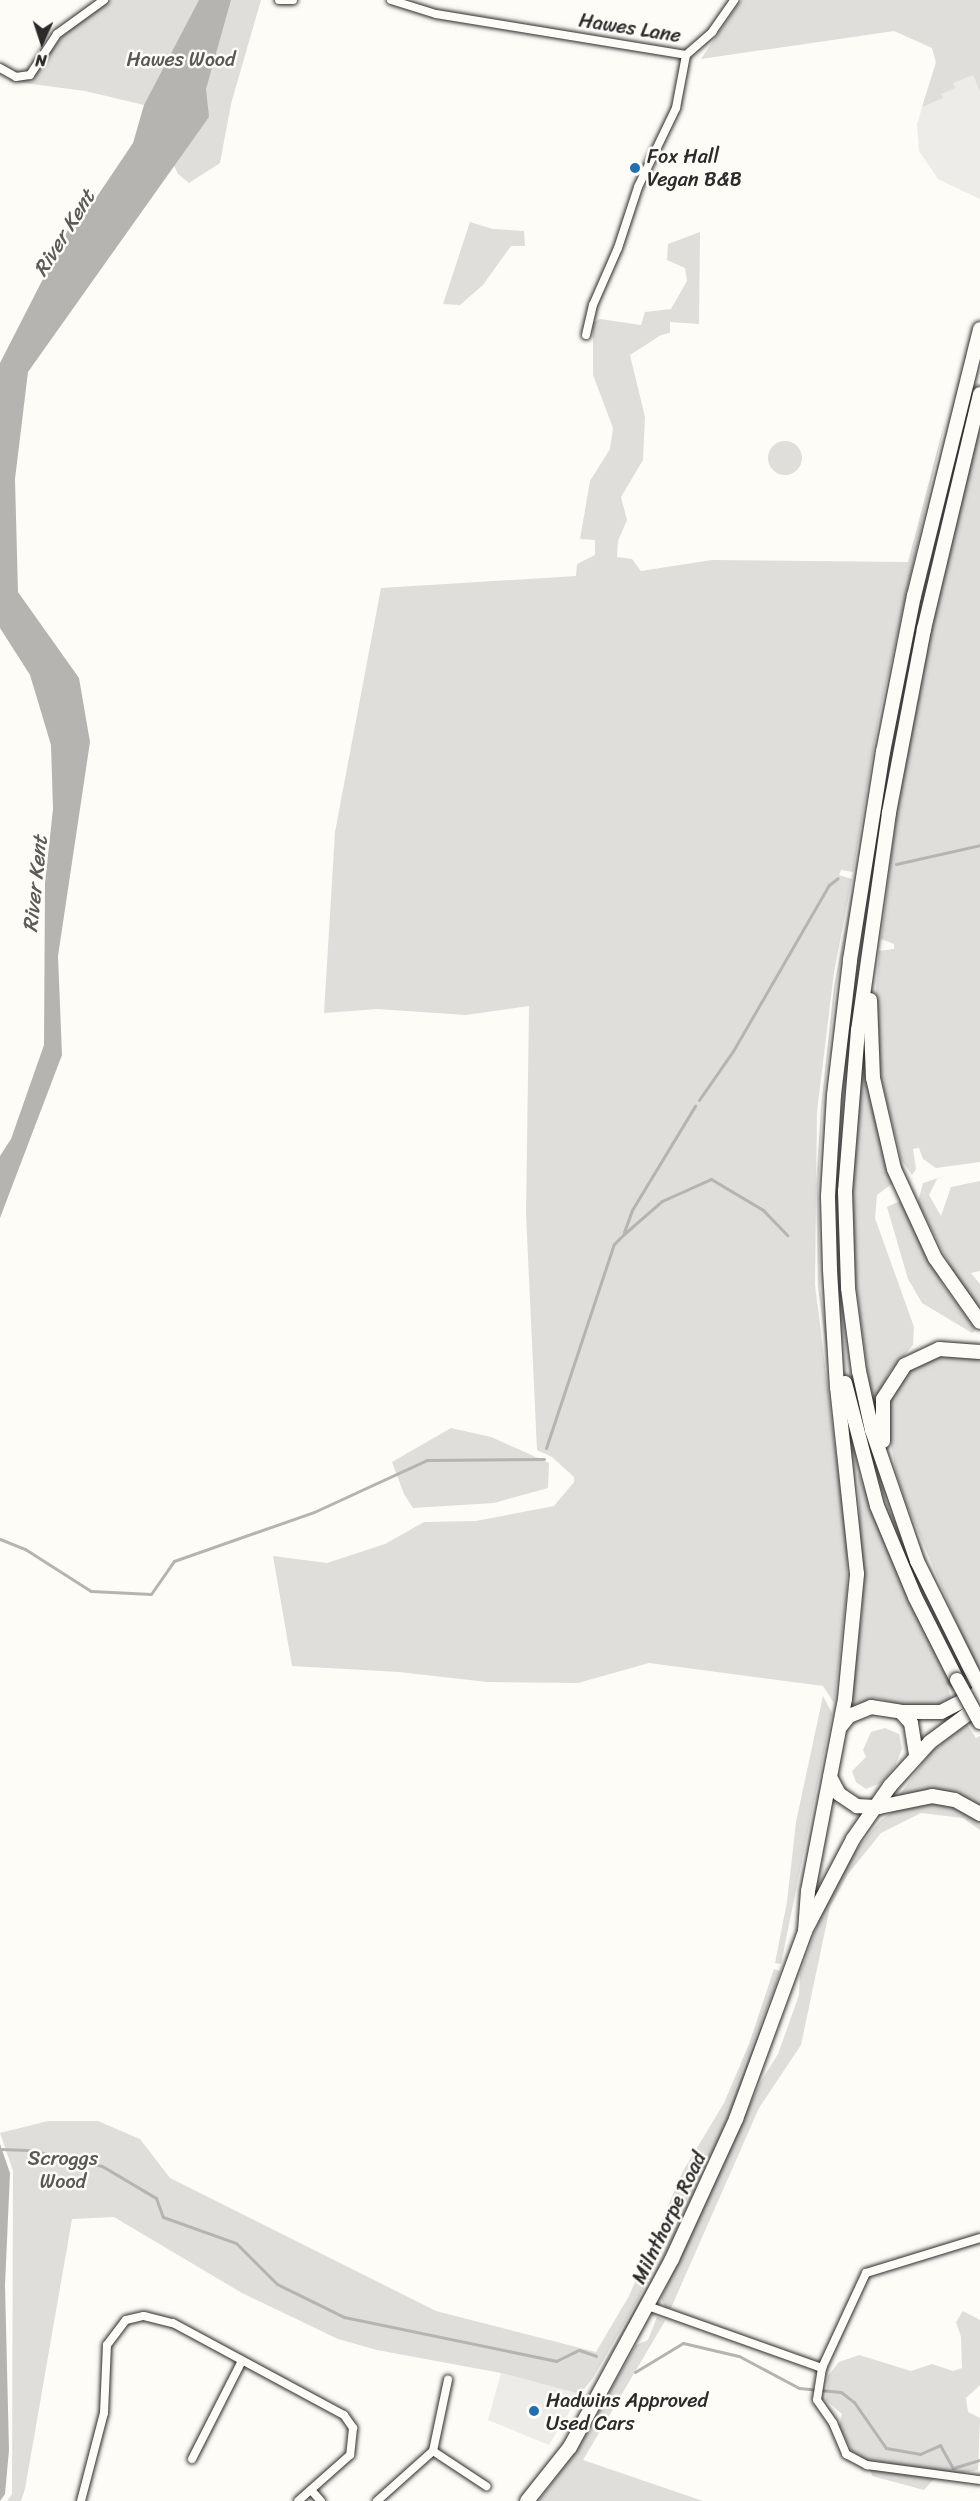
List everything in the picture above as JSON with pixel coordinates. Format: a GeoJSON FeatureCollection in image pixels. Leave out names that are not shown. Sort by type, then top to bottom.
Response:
{"type":"FeatureCollection","features":[{"type":"Feature","properties":{"kind":"highway"},"geometry":{"type":"LineString","coordinates":[[980,328],[914,596],[863,871],[831,1129],[828,1231],[837,1388],[857,1556],[853,1636],[840,1727],[830,1777],[847,1801],[874,1807],[932,1796],[955,1800],[980,1814]]}},
{"type":"Feature","properties":{"kind":"highway"},"geometry":{"type":"LineString","coordinates":[[840,1727],[849,1716],[871,1707],[901,1712],[941,1712],[980,1690],[930,1592],[892,1499],[859,1371],[848,1288],[845,1222],[847,1138],[875,905],[920,651],[980,394]]}},
{"type":"Feature","properties":{"kind":"highway"},"geometry":{"type":"LineString","coordinates":[[875,905],[870,1033],[875,1087],[888,1149],[920,1231],[955,1290],[980,1322]]}},
{"type":"Feature","properties":{"kind":"highway"},"geometry":{"type":"LineString","coordinates":[[833,1307],[847,1394],[877,1506],[915,1597],[980,1722]]}},
{"type":"Feature","properties":{"kind":"highway"},"geometry":{"type":"LineString","coordinates":[[892,1499],[880,1426],[889,1385],[905,1365],[928,1352],[951,1347],[980,1352]]}},
{"type":"Feature","properties":{"kind":"highway"},"geometry":{"type":"LineString","coordinates":[[874,1807],[916,1754],[980,1705]]}},
{"type":"Feature","properties":{"kind":"highway"},"geometry":{"type":"LineString","coordinates":[[901,1712],[911,1723],[916,1754]]}},
{"type":"Feature","properties":{"kind":"highway","name":"Milnthorpe Road"},"geometry":{"type":"LineString","coordinates":[[805,1931],[805,1907],[830,1777]]}},
{"type":"Feature","properties":{"kind":"highway","name":"Milnthorpe Road"},"geometry":{"type":"LineString","coordinates":[[527,2501],[570,2447],[648,2306],[736,2119],[805,1931],[853,1839],[874,1807]]}},
{"type":"Feature","properties":{"kind":"street"},"geometry":{"type":"LineString","coordinates":[[0,68],[16,77],[30,75],[57,34],[104,0]]}},
{"type":"Feature","properties":{"kind":"street"},"geometry":{"type":"LineString","coordinates":[[279,0],[293,0]]}},
{"type":"Feature","properties":{"kind":"street","name":"Hawes Lane"},"geometry":{"type":"LineString","coordinates":[[391,0],[436,14],[686,55],[712,32],[734,0]]}},
{"type":"Feature","properties":{"kind":"street"},"geometry":{"type":"LineString","coordinates":[[586,335],[593,305],[618,248],[638,187],[676,108],[686,55]]}},
{"type":"Feature","properties":{"kind":"street"},"geometry":{"type":"LineString","coordinates":[[980,2238],[866,2273],[822,2368],[817,2400],[833,2423],[846,2454],[867,2465],[980,2480]]}},
{"type":"Feature","properties":{"kind":"street"},"geometry":{"type":"LineString","coordinates":[[648,2306],[822,2368]]}},
{"type":"Feature","properties":{"kind":"street"},"geometry":{"type":"LineString","coordinates":[[81,2501],[104,2412],[107,2345],[126,2320],[144,2316],[173,2323],[344,2415],[353,2428],[350,2455],[298,2501]]}},
{"type":"Feature","properties":{"kind":"street"},"geometry":{"type":"LineString","coordinates":[[192,2459],[242,2361]]}},
{"type":"Feature","properties":{"kind":"street"},"geometry":{"type":"LineString","coordinates":[[376,2501],[433,2451],[448,2380]]}},
{"type":"Feature","properties":{"kind":"street"},"geometry":{"type":"LineString","coordinates":[[433,2451],[486,2486]]}},
{"type":"Feature","properties":{"kind":"street"},"geometry":{"type":"LineString","coordinates":[[310,2490],[321,2501]]}},
{"type":"Feature","properties":{"kind":"shaded area"},"geometry":{"type":"Polygon","coordinates":[[[199,0],[231,0],[206,89],[209,117],[28,372],[15,479],[18,592],[79,678],[90,742],[58,956],[62,1055],[0,1218],[0,1156],[11,1139],[44,1045],[45,883],[53,809],[51,745],[30,675],[0,628],[0,363],[70,226],[96,198],[133,143],[144,105],[199,0]]]}},
{"type":"Feature","properties":{"kind":"shaded area"},"geometry":{"type":"Polygon","coordinates":[[[980,0],[980,199],[938,179],[919,151],[917,124],[936,62],[932,47],[924,41],[894,31],[980,0]]]}},
{"type":"Feature","properties":{"kind":"shaded area"},"geometry":{"type":"Polygon","coordinates":[[[0,2144],[10,2173],[5,2285],[9,2450],[5,2494],[0,2501],[0,2144]]]}},
{"type":"Feature","properties":{"kind":"shaded area"},"geometry":{"type":"Polygon","coordinates":[[[501,2373],[580,2394],[549,2445],[488,2420],[501,2373]]]}},
{"type":"Feature","properties":{"kind":"green space","name":"Hawes Wood"},"geometry":{"type":"Polygon","coordinates":[[[104,0],[261,0],[231,104],[220,163],[189,183],[178,174],[144,105],[85,91],[9,81],[30,75],[82,13],[104,0]]]}},
{"type":"Feature","properties":{"kind":"green space"},"geometry":{"type":"Polygon","coordinates":[[[741,0],[980,0],[980,91],[973,75],[953,83],[955,88],[941,94],[943,98],[922,107],[936,63],[932,48],[894,31],[701,59],[741,0]]]}},
{"type":"Feature","properties":{"kind":"green space"},"geometry":{"type":"Polygon","coordinates":[[[470,222],[493,229],[524,231],[525,246],[511,246],[483,285],[460,305],[443,304],[470,222]]]}},
{"type":"Feature","properties":{"kind":"green space"},"geometry":{"type":"Polygon","coordinates":[[[700,232],[699,324],[670,322],[670,333],[661,335],[630,355],[645,417],[643,460],[621,497],[627,520],[618,541],[617,557],[632,559],[641,571],[712,560],[908,562],[946,417],[879,716],[853,872],[841,870],[839,875],[852,879],[834,972],[817,1112],[815,1285],[847,1544],[847,1591],[834,1703],[823,1686],[649,1663],[578,1683],[487,1682],[399,1672],[292,1666],[273,1556],[327,1563],[385,1544],[424,1522],[476,1521],[554,1506],[574,1482],[574,1477],[552,1457],[537,1450],[526,1214],[529,1006],[466,1015],[377,1009],[324,1013],[335,832],[381,588],[576,576],[577,564],[595,555],[595,540],[580,539],[590,481],[610,449],[613,428],[593,375],[593,323],[600,319],[641,325],[645,312],[671,309],[687,281],[685,268],[667,260],[668,244],[700,232]]]}},
{"type":"Feature","properties":{"kind":"green space"},"geometry":{"type":"Polygon","coordinates":[[[951,412],[905,611],[857,872],[886,696],[920,539],[951,412]]]}},
{"type":"Feature","properties":{"kind":"green space"},"geometry":{"type":"Polygon","coordinates":[[[980,412],[980,1162],[936,1168],[923,1159],[919,1148],[913,1149],[916,1169],[912,1175],[902,1161],[876,1051],[875,999],[879,951],[894,949],[894,944],[881,939],[901,779],[926,646],[980,412]]]}},
{"type":"Feature","properties":{"kind":"green space"},"geometry":{"type":"Polygon","coordinates":[[[785,441],[797,446],[802,458],[797,470],[785,475],[773,470],[768,458],[773,446],[785,441]]]}},
{"type":"Feature","properties":{"kind":"green space"},"geometry":{"type":"Polygon","coordinates":[[[855,880],[836,986],[822,1109],[818,1190],[820,1288],[846,1480],[851,1555],[846,1655],[837,1704],[846,1636],[850,1555],[845,1480],[818,1288],[816,1182],[821,1109],[834,986],[855,880]]]}},
{"type":"Feature","properties":{"kind":"green space"},"geometry":{"type":"Polygon","coordinates":[[[865,1052],[870,1099],[893,1183],[877,1195],[875,1218],[914,1327],[913,1345],[888,1374],[876,1404],[872,1405],[852,1253],[853,1149],[861,1053],[865,1052]]]}},
{"type":"Feature","properties":{"kind":"green space"},"geometry":{"type":"Polygon","coordinates":[[[945,1176],[937,1179],[929,1195],[941,1216],[951,1187],[980,1181],[980,1271],[971,1273],[980,1284],[980,1313],[955,1275],[918,1202],[923,1183],[945,1176]]]}},
{"type":"Feature","properties":{"kind":"green space"},"geometry":{"type":"Polygon","coordinates":[[[900,1201],[943,1285],[976,1330],[972,1333],[922,1303],[908,1279],[887,1207],[900,1201]]]}},
{"type":"Feature","properties":{"kind":"green space"},"geometry":{"type":"Polygon","coordinates":[[[934,1356],[980,1359],[980,1668],[976,1669],[907,1505],[896,1472],[886,1418],[889,1398],[909,1370],[934,1356]]]}},
{"type":"Feature","properties":{"kind":"green space"},"geometry":{"type":"Polygon","coordinates":[[[451,1428],[491,1437],[549,1463],[548,1488],[494,1503],[413,1508],[404,1494],[392,1462],[451,1428]]]}},
{"type":"Feature","properties":{"kind":"green space"},"geometry":{"type":"Polygon","coordinates":[[[858,1472],[892,1560],[951,1683],[947,1686],[952,1700],[943,1704],[909,1707],[876,1698],[850,1705],[862,1611],[858,1472]]]}},
{"type":"Feature","properties":{"kind":"green space"},"geometry":{"type":"Polygon","coordinates":[[[898,1537],[967,1674],[961,1678],[922,1599],[898,1537]]]}},
{"type":"Feature","properties":{"kind":"green space"},"geometry":{"type":"Polygon","coordinates":[[[823,1696],[832,1713],[781,1964],[775,1963],[787,1902],[796,1822],[823,1696]]]}},
{"type":"Feature","properties":{"kind":"green space"},"geometry":{"type":"Polygon","coordinates":[[[967,1724],[976,1738],[980,1736],[980,1809],[898,1797],[931,1752],[967,1724]]]}},
{"type":"Feature","properties":{"kind":"green space"},"geometry":{"type":"Polygon","coordinates":[[[885,1728],[899,1734],[902,1749],[895,1766],[881,1783],[866,1789],[856,1782],[852,1771],[866,1757],[863,1750],[871,1732],[885,1728]]]}},
{"type":"Feature","properties":{"kind":"green space"},"geometry":{"type":"Polygon","coordinates":[[[929,1802],[956,1807],[980,1821],[980,1830],[963,1818],[921,1813],[881,1833],[848,1874],[830,1907],[801,2045],[759,2108],[671,2308],[666,2309],[661,2298],[760,2083],[778,2054],[799,1995],[800,1974],[825,1904],[853,1854],[881,1820],[898,1808],[929,1802]]]}},
{"type":"Feature","properties":{"kind":"green space","name":"Scroggs Wood"},"geometry":{"type":"Polygon","coordinates":[[[774,1969],[780,1971],[775,1987],[713,2147],[783,1972],[751,2064],[692,2201],[638,2309],[595,2379],[652,2278],[712,2147],[638,2300],[593,2378],[580,2394],[501,2373],[377,2350],[338,2339],[242,2293],[114,2217],[72,2219],[25,2489],[21,2501],[7,2501],[12,2494],[13,2171],[0,2133],[48,2121],[98,2121],[140,2139],[170,2178],[436,2311],[596,2352],[629,2296],[683,2171],[724,2103],[749,2044],[774,1969]]]}},
{"type":"Feature","properties":{"kind":"green space"},"geometry":{"type":"Polygon","coordinates":[[[963,2311],[980,2320],[980,2385],[966,2398],[968,2412],[980,2418],[978,2470],[934,2479],[924,2490],[872,2476],[869,2462],[852,2451],[839,2426],[842,2414],[826,2400],[828,2376],[839,2362],[859,2355],[911,2371],[932,2364],[953,2371],[962,2368],[961,2337],[956,2322],[963,2311]]]}},
{"type":"Feature","properties":{"kind":"green space"},"geometry":{"type":"Polygon","coordinates":[[[657,2317],[665,2321],[583,2460],[703,2501],[538,2501],[575,2453],[636,2345],[648,2340],[657,2317]]]}},
{"type":"Feature","properties":{"kind":"waterway"},"geometry":{"type":"LineString","coordinates":[[896,864],[980,845]]}},
{"type":"Feature","properties":{"kind":"waterway"},"geometry":{"type":"LineString","coordinates":[[699,1100],[733,1051],[829,885],[838,878]]}},
{"type":"Feature","properties":{"kind":"waterway"},"geometry":{"type":"LineString","coordinates":[[624,1232],[632,1210],[695,1106]]}},
{"type":"Feature","properties":{"kind":"waterway"},"geometry":{"type":"LineString","coordinates":[[546,1448],[614,1244],[624,1234],[662,1201],[711,1179],[763,1210],[787,1235]]}},
{"type":"Feature","properties":{"kind":"waterway"},"geometry":{"type":"LineString","coordinates":[[0,1539],[25,1549],[91,1591],[151,1594],[174,1561],[314,1512],[427,1460],[544,1459]]}},
{"type":"Feature","properties":{"kind":"waterway"},"geometry":{"type":"LineString","coordinates":[[0,2149],[29,2150],[102,2166],[156,2198],[163,2217],[236,2243],[277,2284],[344,2317],[556,2361],[579,2350],[596,2356]]}},
{"type":"Feature","properties":{"kind":"waterway"},"geometry":{"type":"LineString","coordinates":[[635,2372],[683,2343],[739,2356],[799,2388],[841,2392],[854,2402],[886,2448],[920,2454],[940,2445],[953,2468],[980,2460]]}},
{"type":"Feature","properties":{"kind":"place","name":"Fox Hall Vegan B&B"},"geometry":{"type":"Point","coordinates":[635,168]}},
{"type":"Feature","properties":{"kind":"place","name":"Hadwins Approved Used Cars"},"geometry":{"type":"Point","coordinates":[534,2411]}},
{"type":"Feature","properties":{"kind":"water label","name":"River Kent"},"geometry":{"type":"Point","coordinates":[64,233]}},
{"type":"Feature","properties":{"kind":"water label","name":"River Kent"},"geometry":{"type":"Point","coordinates":[35,884]}}]}
